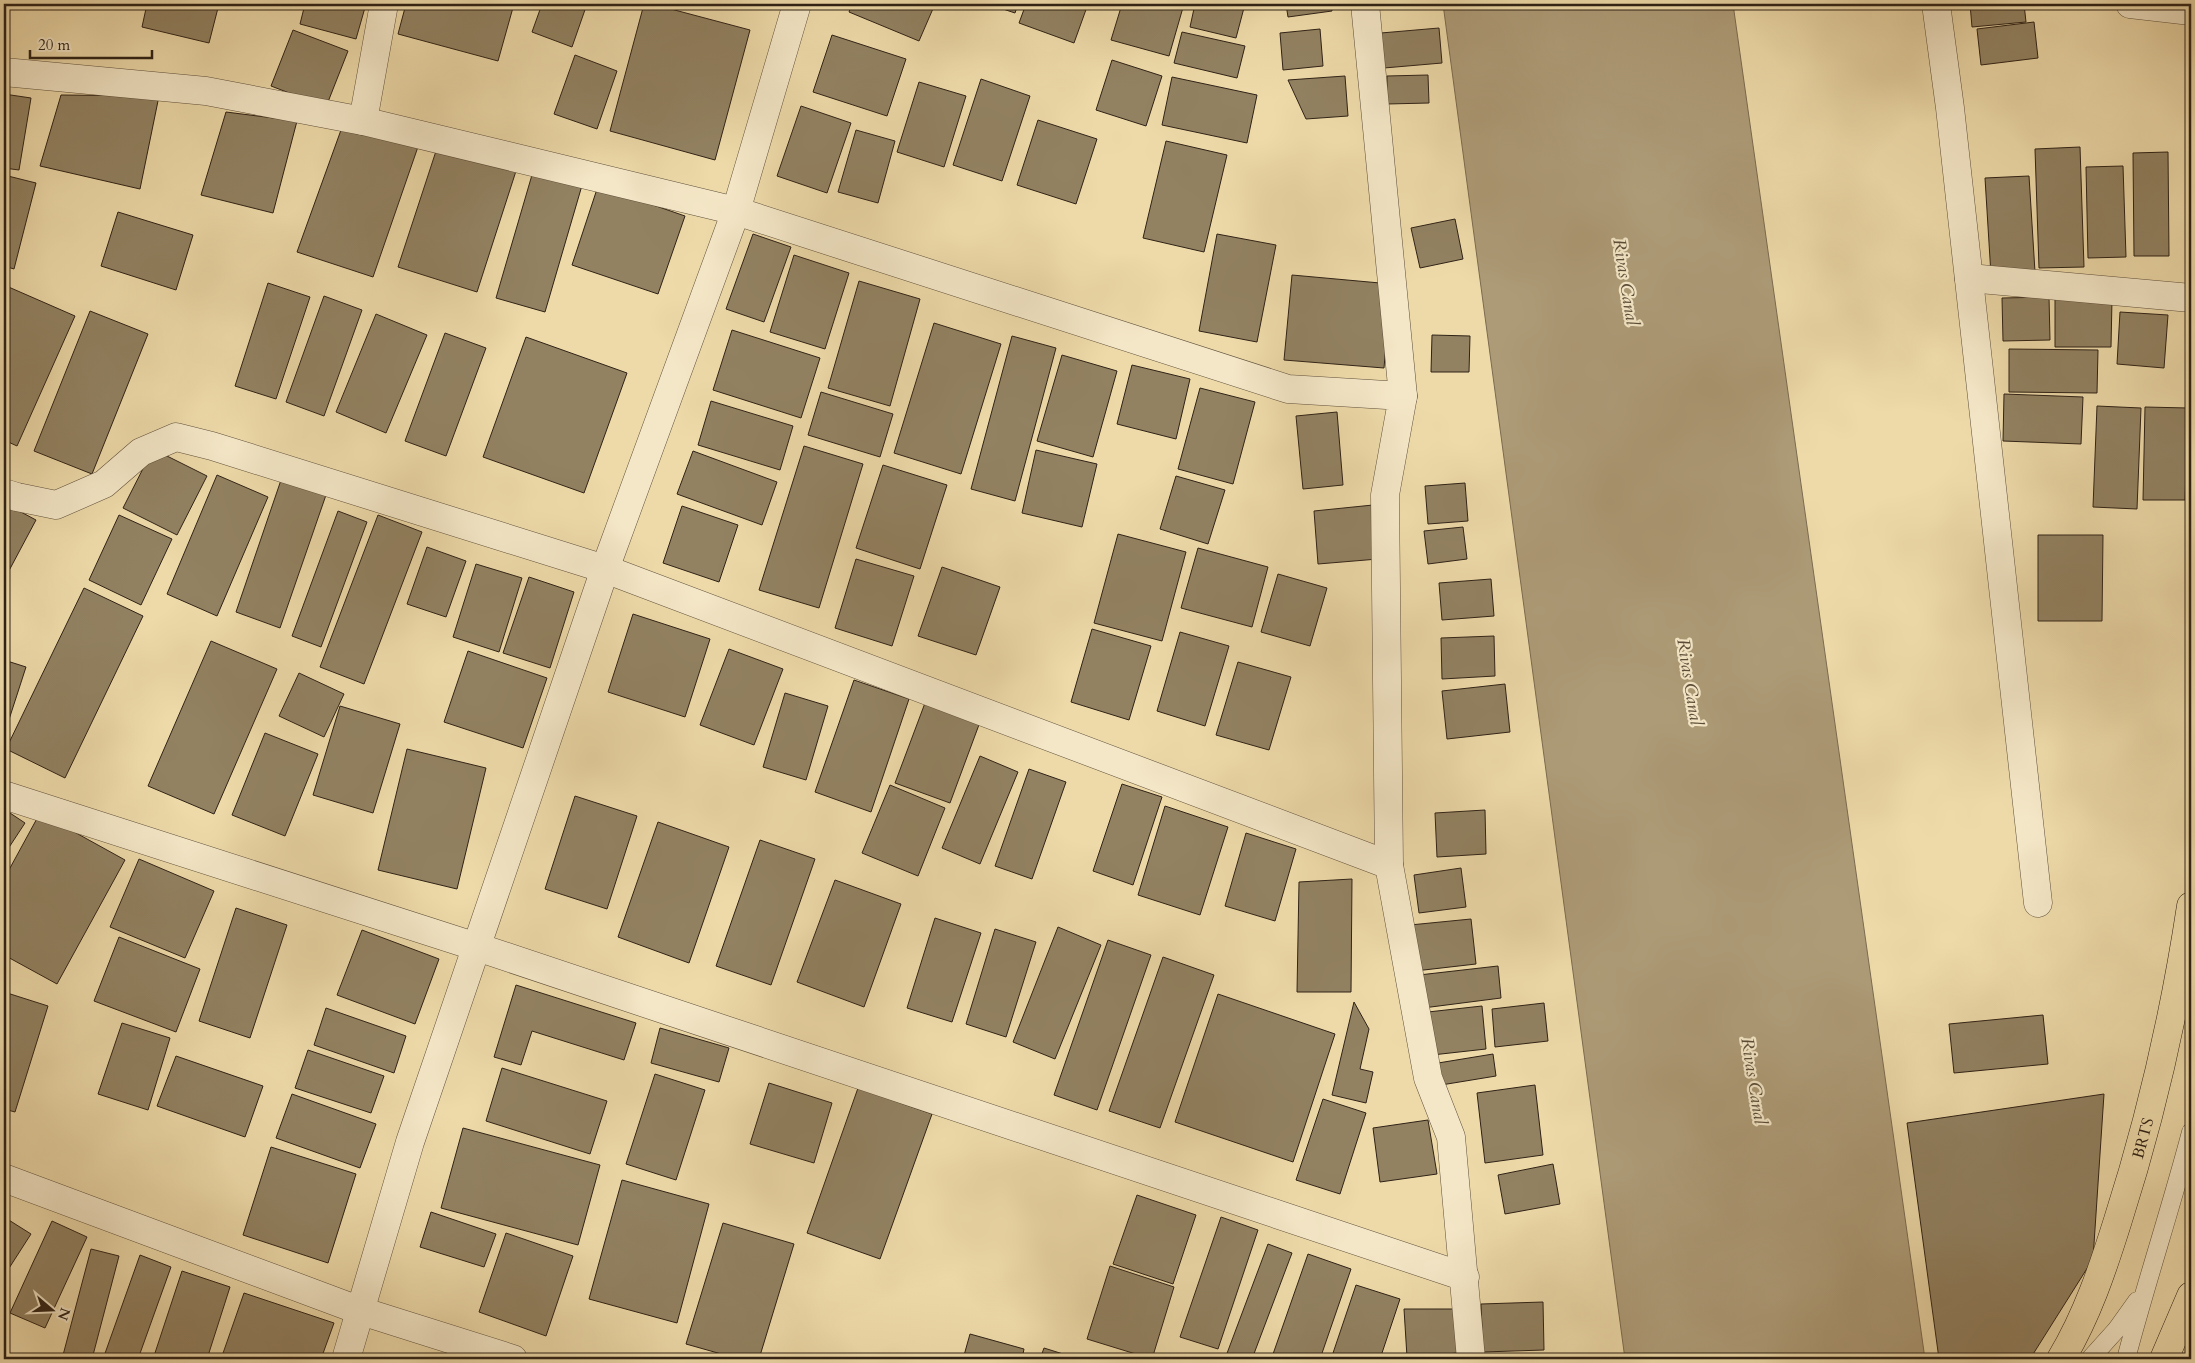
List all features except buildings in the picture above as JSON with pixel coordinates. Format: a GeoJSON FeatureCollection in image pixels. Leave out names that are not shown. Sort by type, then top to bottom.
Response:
{"type":"FeatureCollection","features":[{"type":"Feature","properties":{"kind":"main road","name":"BRTS"},"geometry":{"type":"LineString","coordinates":[[2060,1359],[2084,1315],[2100,1275],[2133,1173],[2161,1069],[2183,963],[2191,906]]}},
{"type":"Feature","properties":{"kind":"main road"},"geometry":{"type":"LineString","coordinates":[[2164,1359],[2191,1296]]}},
{"type":"Feature","properties":{"kind":"street"},"geometry":{"type":"LineString","coordinates":[[363,121],[384,4]]}},
{"type":"Feature","properties":{"kind":"street"},"geometry":{"type":"LineString","coordinates":[[346,1359],[410,1142],[605,569],[736,211],[798,4]]}},
{"type":"Feature","properties":{"kind":"street"},"geometry":{"type":"LineString","coordinates":[[1364,4],[1403,396],[1385,495],[1389,865],[1428,1078],[1451,1137],[1471,1359]]}},
{"type":"Feature","properties":{"kind":"street"},"geometry":{"type":"LineString","coordinates":[[1936,4],[1969,278],[2038,903]]}},
{"type":"Feature","properties":{"kind":"street"},"geometry":{"type":"LineString","coordinates":[[2130,4],[2191,12]]}},
{"type":"Feature","properties":{"kind":"street"},"geometry":{"type":"LineString","coordinates":[[4,72],[206,91],[363,121],[736,211],[1288,389],[1403,396]]}},
{"type":"Feature","properties":{"kind":"street"},"geometry":{"type":"LineString","coordinates":[[1969,278],[2191,298]]}},
{"type":"Feature","properties":{"kind":"street"},"geometry":{"type":"LineString","coordinates":[[4,493],[17,498],[56,505],[104,484],[141,452],[176,437],[221,448],[605,569],[1389,865]]}},
{"type":"Feature","properties":{"kind":"street"},"geometry":{"type":"LineString","coordinates":[[4,795],[477,947],[1465,1277]]}},
{"type":"Feature","properties":{"kind":"street"},"geometry":{"type":"LineString","coordinates":[[4,1178],[361,1312],[513,1359]]}},
{"type":"Feature","properties":{"kind":"lane"},"geometry":{"type":"LineString","coordinates":[[2126,1359],[2144,1290],[2177,1186],[2191,1132]]}},
{"type":"Feature","properties":{"kind":"lane"},"geometry":{"type":"LineString","coordinates":[[2090,1359],[2117,1329],[2144,1290]]}},
{"type":"Feature","properties":{"kind":"water","name":"Rivas Canal"},"geometry":{"type":"Polygon","coordinates":[[[1443,4],[1733,4],[1925,1359],[1625,1359],[1443,4]]]}}]}
